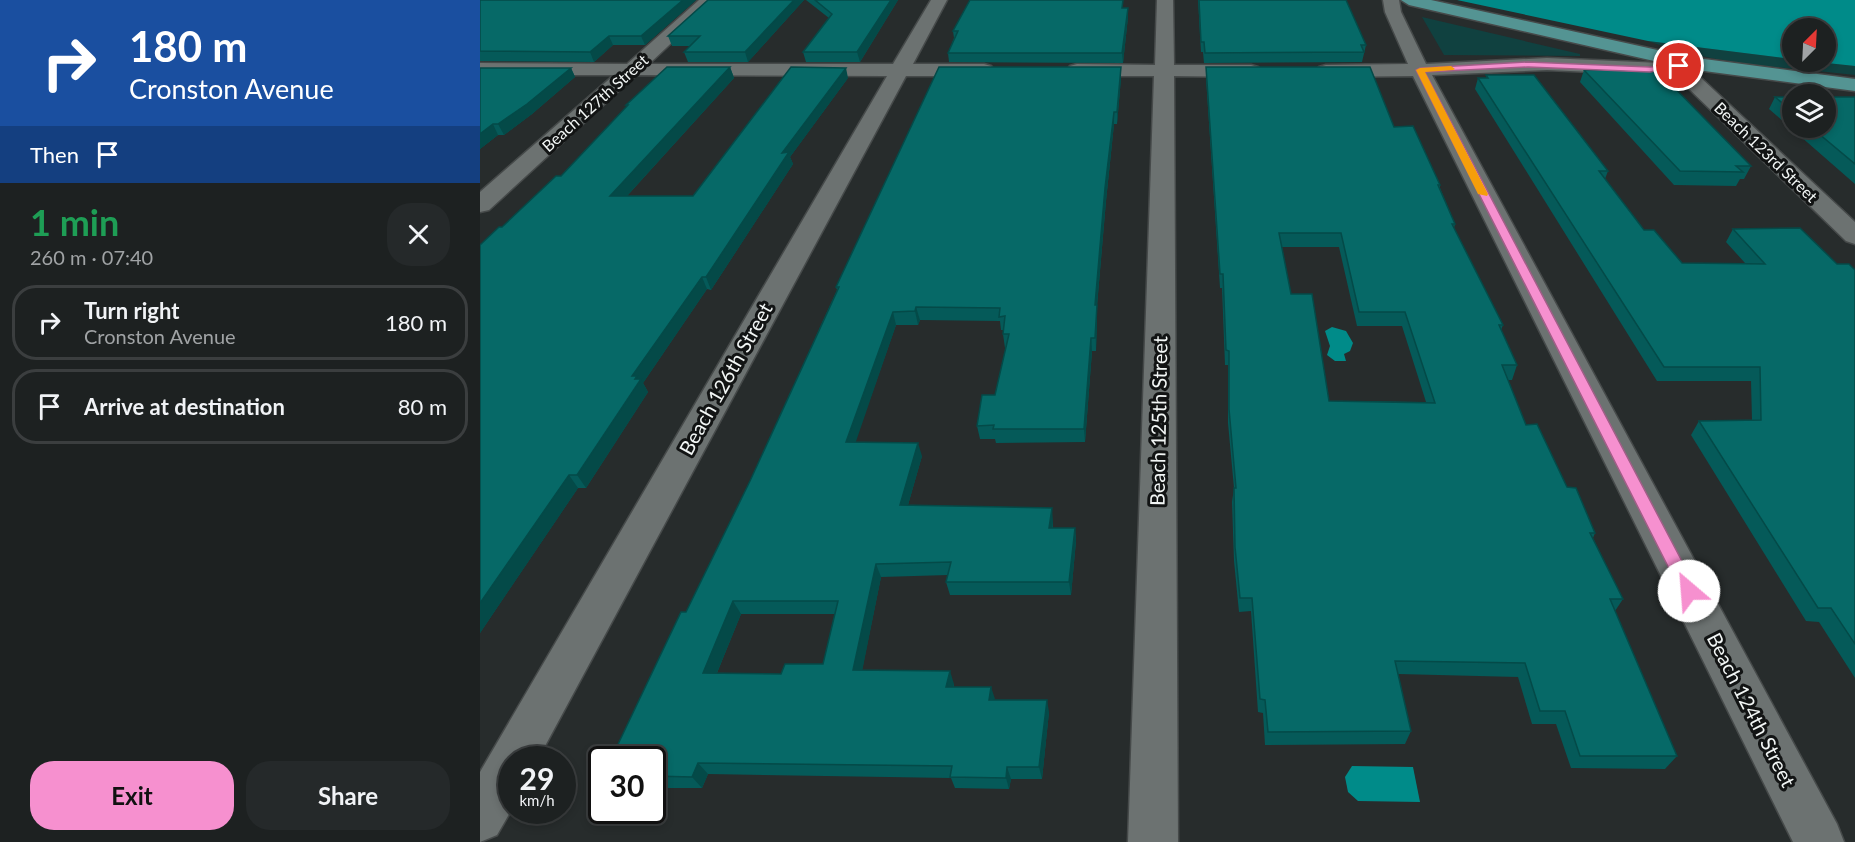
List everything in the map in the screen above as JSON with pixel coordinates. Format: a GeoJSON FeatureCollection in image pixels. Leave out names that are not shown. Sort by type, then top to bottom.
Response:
{"type":"FeatureCollection","features":[{"type":"Feature","properties":{"kind":"main road"},"geometry":{"type":"LineString","coordinates":[[1409,0],[1689,63],[1855,85]]}},
{"type":"Feature","properties":{"kind":"street","name":"Beach 127th Street"},"geometry":{"type":"LineString","coordinates":[[480,205],[709,0]]}},
{"type":"Feature","properties":{"kind":"street","name":"Beach 126th Street"},"geometry":{"type":"LineString","coordinates":[[520,746],[939,0]]}},
{"type":"Feature","properties":{"kind":"street","name":"Beach 125th Street"},"geometry":{"type":"LineString","coordinates":[[1153,842],[1165,0]]}},
{"type":"Feature","properties":{"kind":"street","name":"Beach 124th Street"},"geometry":{"type":"LineString","coordinates":[[1391,0],[1393,12],[1420,70],[1819,842]]}},
{"type":"Feature","properties":{"kind":"street"},"geometry":{"type":"LineString","coordinates":[[1302,71],[1420,70],[1547,64],[1660,69],[1689,63]]}},
{"type":"Feature","properties":{"kind":"street","name":"Beach 123rd Street"},"geometry":{"type":"LineString","coordinates":[[1689,63],[1687,71],[1691,80],[1855,236]]}},
{"type":"Feature","properties":{"kind":"street"},"geometry":{"type":"LineString","coordinates":[[480,69],[1007,70]]}},
{"type":"Feature","properties":{"kind":"street"},"geometry":{"type":"LineString","coordinates":[[1054,70],[1268,71]]}},
{"type":"Feature","properties":{"kind":"street","name":"Beach 126th Street"},"geometry":{"type":"LineString","coordinates":[[480,818],[498,785]]}},
{"type":"Feature","properties":{"kind":"shaded area"},"geometry":{"type":"Polygon","coordinates":[[[1422,17],[1580,54],[1580,56],[1444,55],[1422,17]]]}},
{"type":"Feature","properties":{"kind":"shaded area"},"geometry":{"type":"Polygon","coordinates":[[[1648,41],[1782,58],[1782,68],[1724,60],[1672,49],[1648,41]]]}},
{"type":"Feature","properties":{"kind":"shaded area"},"geometry":{"type":"Polygon","coordinates":[[[1836,64],[1855,66],[1855,75],[1826,72],[1836,72],[1836,64]]]}},
{"type":"Feature","properties":{"kind":"water"},"geometry":{"type":"Polygon","coordinates":[[[1457,0],[1855,0],[1855,66],[1836,64],[1836,18],[1782,18],[1782,58],[1648,41],[1457,0]]]}},
{"type":"Feature","properties":{"kind":"water"},"geometry":{"type":"Polygon","coordinates":[[[1332,327],[1346,331],[1353,343],[1350,351],[1344,354],[1346,361],[1335,361],[1327,355],[1330,346],[1325,331],[1332,327]]]}},
{"type":"Feature","properties":{"kind":"water"},"geometry":{"type":"Polygon","coordinates":[[[1352,766],[1413,767],[1420,802],[1358,801],[1348,792],[1345,777],[1352,766]]]}},
{"type":"Feature","properties":{"kind":"building"},"geometry":{"type":"Polygon","coordinates":[[[480,0],[683,0],[641,36],[609,36],[590,52],[480,51],[480,0]]]}},
{"type":"Feature","properties":{"kind":"building"},"geometry":{"type":"Polygon","coordinates":[[[708,0],[794,0],[745,52],[684,52],[700,36],[668,36],[708,0]]]}},
{"type":"Feature","properties":{"kind":"building"},"geometry":{"type":"Polygon","coordinates":[[[815,0],[891,0],[857,52],[803,52],[832,14],[815,0]]]}},
{"type":"Feature","properties":{"kind":"building"},"geometry":{"type":"Polygon","coordinates":[[[970,0],[1123,0],[1122,8],[1128,8],[1122,53],[948,53],[958,31],[953,31],[970,0]]]}},
{"type":"Feature","properties":{"kind":"building"},"geometry":{"type":"Polygon","coordinates":[[[1199,0],[1346,0],[1366,45],[1361,45],[1364,52],[1205,53],[1204,42],[1201,42],[1199,0]]]}},
{"type":"Feature","properties":{"kind":"building"},"geometry":{"type":"Polygon","coordinates":[[[667,67],[730,67],[610,196],[693,196],[791,67],[846,68],[782,153],[789,152],[706,277],[702,277],[632,376],[637,376],[635,379],[641,379],[577,475],[569,475],[480,603],[480,245],[556,176],[561,176],[628,105],[626,105],[667,67]]]}},
{"type":"Feature","properties":{"kind":"building"},"geometry":{"type":"Polygon","coordinates":[[[939,67],[1121,67],[1117,112],[1114,112],[1105,188],[1095,305],[1097,305],[1095,338],[1091,338],[1084,429],[993,429],[994,425],[977,426],[982,395],[995,395],[1009,334],[1003,334],[1005,316],[999,317],[1000,308],[916,307],[915,311],[893,312],[846,442],[918,443],[900,505],[1052,508],[1049,528],[1075,528],[1069,582],[946,582],[951,562],[876,564],[853,670],[950,671],[946,687],[991,687],[989,700],[1047,700],[1039,767],[1007,767],[1006,778],[950,777],[952,766],[698,763],[692,777],[666,776],[666,746],[617,746],[681,612],[686,612],[750,481],[839,287],[836,287],[939,67]],[[733,601],[703,673],[781,674],[785,664],[823,664],[838,601],[733,601]]]}},
{"type":"Feature","properties":{"kind":"building"},"geometry":{"type":"Polygon","coordinates":[[[1206,67],[1370,67],[1394,127],[1413,126],[1440,185],[1438,185],[1455,224],[1452,224],[1503,325],[1499,325],[1517,365],[1502,365],[1526,425],[1537,424],[1567,487],[1576,488],[1595,533],[1590,533],[1623,599],[1610,599],[1677,756],[1580,756],[1565,711],[1540,711],[1525,663],[1395,661],[1411,731],[1268,732],[1265,700],[1260,699],[1252,598],[1240,598],[1235,547],[1234,488],[1236,488],[1229,409],[1229,351],[1226,350],[1223,274],[1220,274],[1206,67]],[[1279,233],[1291,294],[1312,294],[1329,401],[1435,403],[1405,312],[1359,312],[1341,233],[1279,233]]]}},
{"type":"Feature","properties":{"kind":"building"},"geometry":{"type":"Polygon","coordinates":[[[480,68],[571,68],[527,104],[480,134],[480,68]]]}},
{"type":"Feature","properties":{"kind":"building"},"geometry":{"type":"Polygon","coordinates":[[[1584,70],[1657,70],[1751,166],[1736,166],[1743,172],[1680,171],[1584,70]]]}},
{"type":"Feature","properties":{"kind":"building"},"geometry":{"type":"Polygon","coordinates":[[[1486,75],[1534,75],[1608,171],[1599,171],[1644,230],[1654,230],[1682,263],[1765,264],[1733,229],[1800,228],[1837,264],[1849,264],[1855,270],[1855,644],[1831,608],[1818,608],[1699,421],[1761,420],[1760,367],[1664,367],[1478,78],[1488,78],[1486,75]]]}},
{"type":"Feature","properties":{"kind":"building"},"geometry":{"type":"Polygon","coordinates":[[[1836,97],[1855,97],[1855,164],[1824,138],[1836,138],[1836,97]]]}},
{"type":"Feature","properties":{"kind":"slow traffic"},"geometry":{"type":"LineString","coordinates":[[1451,69],[1420,70],[1483,194]]}},
{"type":"Feature","properties":{"kind":"route"},"geometry":{"type":"LineString","coordinates":[[1679,66],[1650,70],[1566,64],[1528,64],[1420,70],[1689,591]]}}]}
